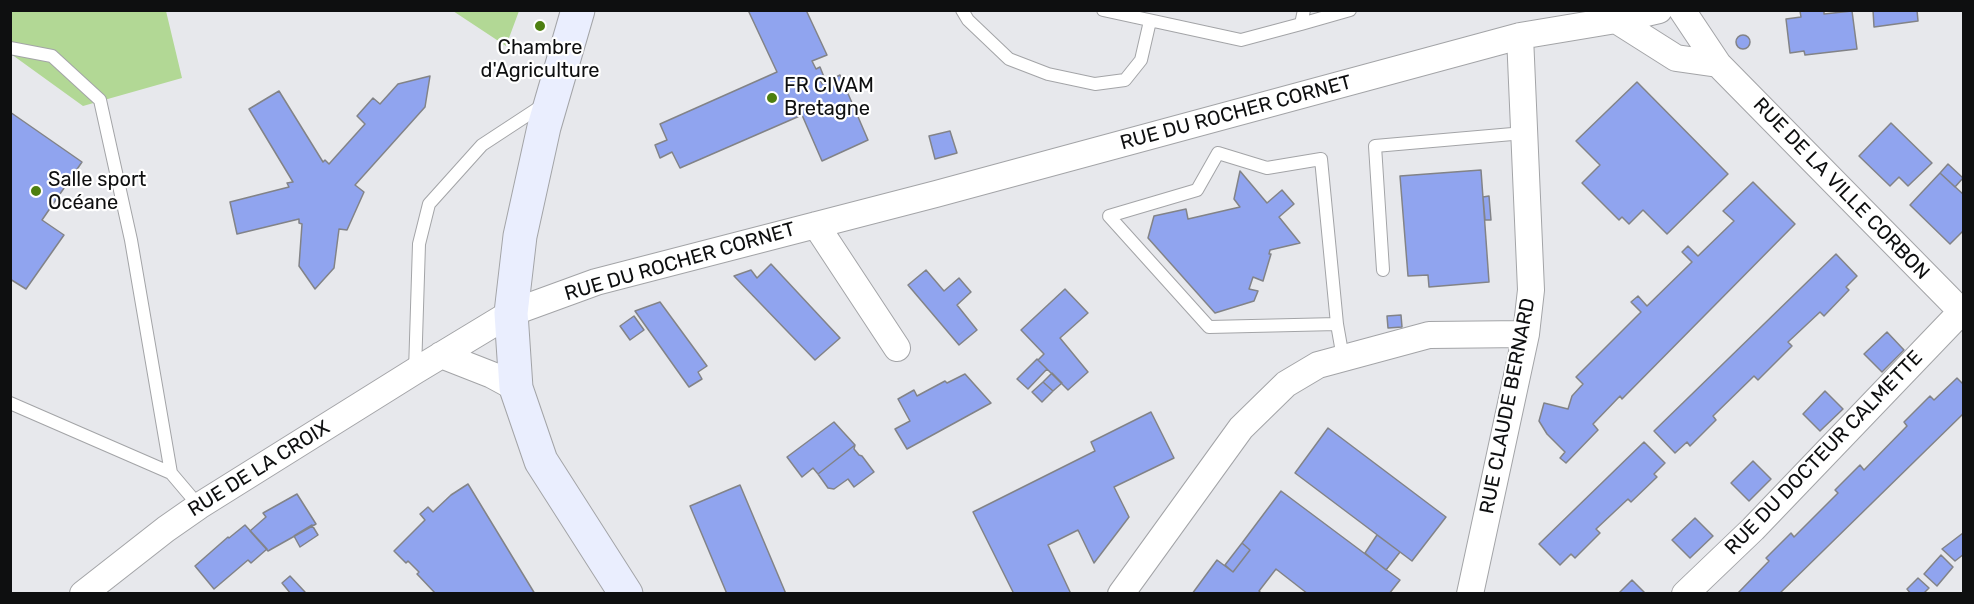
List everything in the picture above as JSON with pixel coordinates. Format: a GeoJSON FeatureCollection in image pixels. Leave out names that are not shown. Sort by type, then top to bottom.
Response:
{"type":"FeatureCollection","features":[{"type":"Feature","properties":{"kind":"street"},"geometry":{"type":"LineString","coordinates":[[578,10],[544,127],[520,236],[511,313],[516,388],[542,461],[626,594]]}},
{"type":"Feature","properties":{"kind":"street","name":"RUE DU ROCHER CORNET"},"geometry":{"type":"LineString","coordinates":[[511,313],[596,282],[1520,36],[1615,15],[1659,10]]}},
{"type":"Feature","properties":{"kind":"street","name":"RUE DE LA VILLE CORBON"},"geometry":{"type":"LineString","coordinates":[[1682,10],[1718,64],[1962,313]]}},
{"type":"Feature","properties":{"kind":"street"},"geometry":{"type":"LineString","coordinates":[[1615,15],[1676,58],[1718,64]]}},
{"type":"Feature","properties":{"kind":"street","name":"RUE CLAUDE BERNARD"},"geometry":{"type":"LineString","coordinates":[[1470,594],[1526,334],[1531,290],[1520,36]]}},
{"type":"Feature","properties":{"kind":"street","name":"RUE DU ROCHER CORNET"},"geometry":{"type":"LineString","coordinates":[[816,225],[897,348]]}},
{"type":"Feature","properties":{"kind":"street","name":"RUE DE LA CROIX"},"geometry":{"type":"LineString","coordinates":[[83,594],[199,506],[511,313]]}},
{"type":"Feature","properties":{"kind":"street","name":"RUE DU DOCTEUR CALMETTE"},"geometry":{"type":"LineString","coordinates":[[1685,594],[1753,529],[1962,313]]}},
{"type":"Feature","properties":{"kind":"street"},"geometry":{"type":"LineString","coordinates":[[1121,594],[1241,428],[1286,384],[1318,365],[1429,335],[1526,334]]}},
{"type":"Feature","properties":{"kind":"street"},"geometry":{"type":"LineString","coordinates":[[441,355],[492,375],[516,388]]}},
{"type":"Feature","properties":{"kind":"lane"},"geometry":{"type":"LineString","coordinates":[[962,10],[968,20],[1009,59],[1048,74],[1095,84],[1125,80],[1141,60],[1150,21]]}},
{"type":"Feature","properties":{"kind":"lane"},"geometry":{"type":"LineString","coordinates":[[1103,10],[1241,40],[1350,10]]}},
{"type":"Feature","properties":{"kind":"lane"},"geometry":{"type":"LineString","coordinates":[[1301,24],[1304,10]]}},
{"type":"Feature","properties":{"kind":"lane"},"geometry":{"type":"LineString","coordinates":[[10,48],[52,56],[100,100],[131,240],[171,473]]}},
{"type":"Feature","properties":{"kind":"lane"},"geometry":{"type":"LineString","coordinates":[[415,371],[418,244],[429,204],[482,145],[551,100]]}},
{"type":"Feature","properties":{"kind":"lane"},"geometry":{"type":"LineString","coordinates":[[1383,270],[1375,146],[1524,133]]}},
{"type":"Feature","properties":{"kind":"lane"},"geometry":{"type":"LineString","coordinates":[[1337,324],[1209,327],[1109,216],[1197,190],[1218,153],[1267,168],[1321,159],[1337,324],[1343,358]]}},
{"type":"Feature","properties":{"kind":"lane"},"geometry":{"type":"LineString","coordinates":[[10,403],[171,473],[199,506]]}},
{"type":"Feature","properties":{"kind":"green space"},"geometry":{"type":"Polygon","coordinates":[[[11,11],[166,11],[182,78],[83,106],[11,54],[11,11]]]}},
{"type":"Feature","properties":{"kind":"green space"},"geometry":{"type":"Polygon","coordinates":[[[453,11],[519,11],[506,46],[453,11]]]}},
{"type":"Feature","properties":{"kind":"building"},"geometry":{"type":"Polygon","coordinates":[[[748,10],[806,10],[827,55],[812,61],[816,69],[820,67],[824,77],[819,78],[822,84],[840,75],[868,140],[822,161],[802,115],[680,168],[672,152],[660,158],[655,145],[667,140],[660,124],[777,72],[748,10]]]}},
{"type":"Feature","properties":{"kind":"building"},"geometry":{"type":"Polygon","coordinates":[[[1824,10],[1824,14],[1852,11],[1857,49],[1805,55],[1804,51],[1790,53],[1786,19],[1801,17],[1800,11],[1824,10]]]}},
{"type":"Feature","properties":{"kind":"building"},"geometry":{"type":"Polygon","coordinates":[[[1873,10],[1917,10],[1918,21],[1874,27],[1873,10]]]}},
{"type":"Feature","properties":{"kind":"building"},"geometry":{"type":"Polygon","coordinates":[[[1740,35],[1746,35],[1750,42],[1746,49],[1740,49],[1736,45],[1736,39],[1740,35]]]}},
{"type":"Feature","properties":{"kind":"building"},"geometry":{"type":"Polygon","coordinates":[[[430,76],[425,107],[355,185],[364,192],[347,230],[339,229],[334,268],[315,289],[299,266],[302,224],[299,223],[299,219],[237,234],[230,202],[289,187],[287,183],[293,182],[249,109],[279,91],[323,162],[325,160],[329,164],[365,124],[357,116],[373,98],[380,104],[398,84],[430,76]]]}},
{"type":"Feature","properties":{"kind":"building"},"geometry":{"type":"Polygon","coordinates":[[[1637,82],[1728,174],[1667,234],[1643,210],[1629,224],[1622,217],[1619,220],[1582,183],[1600,165],[1576,141],[1637,82]]]}},
{"type":"Feature","properties":{"kind":"building","name":"Salle sport Océane"},"geometry":{"type":"Polygon","coordinates":[[[10,112],[82,162],[42,220],[64,235],[26,289],[10,279],[10,112]]]}},
{"type":"Feature","properties":{"kind":"building"},"geometry":{"type":"Polygon","coordinates":[[[1891,123],[1932,163],[1908,186],[1899,177],[1890,186],[1859,156],[1891,123]]]}},
{"type":"Feature","properties":{"kind":"building"},"geometry":{"type":"Polygon","coordinates":[[[950,131],[957,153],[935,159],[929,136],[950,131]]]}},
{"type":"Feature","properties":{"kind":"building"},"geometry":{"type":"Polygon","coordinates":[[[1948,164],[1963,178],[1955,187],[1940,173],[1948,164]]]}},
{"type":"Feature","properties":{"kind":"building"},"geometry":{"type":"Polygon","coordinates":[[[1481,170],[1489,282],[1429,287],[1428,275],[1408,276],[1400,176],[1481,170]]]}},
{"type":"Feature","properties":{"kind":"building"},"geometry":{"type":"Polygon","coordinates":[[[1240,171],[1267,203],[1282,190],[1294,204],[1279,217],[1300,243],[1270,250],[1269,254],[1271,254],[1263,281],[1253,277],[1249,289],[1258,291],[1254,301],[1215,313],[1148,238],[1154,216],[1186,209],[1188,219],[1240,207],[1234,199],[1240,171]]]}},
{"type":"Feature","properties":{"kind":"building"},"geometry":{"type":"Polygon","coordinates":[[[1940,173],[1964,195],[1964,230],[1950,244],[1910,205],[1940,173]]]}},
{"type":"Feature","properties":{"kind":"building"},"geometry":{"type":"Polygon","coordinates":[[[1753,182],[1795,224],[1622,399],[1620,396],[1593,424],[1598,430],[1566,463],[1560,458],[1565,452],[1547,434],[1539,421],[1544,403],[1568,409],[1572,396],[1583,384],[1576,377],[1641,312],[1631,302],[1638,296],[1647,306],[1692,262],[1682,252],[1688,246],[1698,256],[1734,221],[1723,211],[1753,182]]]}},
{"type":"Feature","properties":{"kind":"building"},"geometry":{"type":"Polygon","coordinates":[[[1489,196],[1491,220],[1485,220],[1483,197],[1489,196]]]}},
{"type":"Feature","properties":{"kind":"building"},"geometry":{"type":"Polygon","coordinates":[[[1836,254],[1857,276],[1846,287],[1849,290],[1824,316],[1820,312],[1788,342],[1792,346],[1758,380],[1754,376],[1713,416],[1716,420],[1690,446],[1687,442],[1675,453],[1654,431],[1836,254]]]}},
{"type":"Feature","properties":{"kind":"building"},"geometry":{"type":"Polygon","coordinates":[[[771,264],[840,338],[815,360],[734,276],[751,270],[757,278],[771,264]]]}},
{"type":"Feature","properties":{"kind":"building"},"geometry":{"type":"Polygon","coordinates":[[[926,270],[944,291],[959,278],[971,292],[957,305],[977,330],[959,345],[908,285],[926,270]]]}},
{"type":"Feature","properties":{"kind":"building"},"geometry":{"type":"Polygon","coordinates":[[[1065,289],[1088,313],[1060,338],[1088,372],[1068,390],[1038,360],[1044,354],[1021,330],[1065,289]]]}},
{"type":"Feature","properties":{"kind":"building"},"geometry":{"type":"Polygon","coordinates":[[[660,302],[707,366],[698,372],[702,379],[689,387],[635,311],[660,302]]]}},
{"type":"Feature","properties":{"kind":"building"},"geometry":{"type":"Polygon","coordinates":[[[1401,315],[1402,327],[1388,328],[1387,316],[1401,315]]]}},
{"type":"Feature","properties":{"kind":"building"},"geometry":{"type":"Polygon","coordinates":[[[634,316],[644,330],[630,340],[620,326],[634,316]]]}},
{"type":"Feature","properties":{"kind":"building"},"geometry":{"type":"Polygon","coordinates":[[[1887,332],[1904,350],[1882,372],[1864,354],[1887,332]]]}},
{"type":"Feature","properties":{"kind":"building"},"geometry":{"type":"Polygon","coordinates":[[[1037,359],[1047,369],[1028,389],[1017,379],[1037,359]]]}},
{"type":"Feature","properties":{"kind":"building"},"geometry":{"type":"Polygon","coordinates":[[[1052,373],[1062,383],[1053,391],[1043,382],[1052,373]]]}},
{"type":"Feature","properties":{"kind":"building"},"geometry":{"type":"Polygon","coordinates":[[[965,374],[991,403],[907,449],[895,429],[910,421],[898,399],[914,390],[917,396],[945,381],[947,383],[965,374]]]}},
{"type":"Feature","properties":{"kind":"building"},"geometry":{"type":"Polygon","coordinates":[[[1957,378],[1964,385],[1964,413],[1779,594],[1737,594],[1769,561],[1766,558],[1791,533],[1794,537],[1838,493],[1835,490],[1860,465],[1864,470],[1907,426],[1904,422],[1930,396],[1934,400],[1957,378]]]}},
{"type":"Feature","properties":{"kind":"building"},"geometry":{"type":"Polygon","coordinates":[[[1043,382],[1053,391],[1042,402],[1032,392],[1043,382]]]}},
{"type":"Feature","properties":{"kind":"building"},"geometry":{"type":"Polygon","coordinates":[[[1825,391],[1843,409],[1820,431],[1803,414],[1825,391]]]}},
{"type":"Feature","properties":{"kind":"building"},"geometry":{"type":"Polygon","coordinates":[[[1151,412],[1174,458],[1114,487],[1129,517],[1094,563],[1078,530],[1048,545],[1071,594],[1014,594],[973,512],[1095,451],[1091,442],[1151,412]]]}},
{"type":"Feature","properties":{"kind":"building"},"geometry":{"type":"Polygon","coordinates":[[[834,422],[855,445],[818,474],[813,468],[802,477],[787,457],[834,422]]]}},
{"type":"Feature","properties":{"kind":"building"},"geometry":{"type":"Polygon","coordinates":[[[1328,428],[1446,517],[1412,561],[1295,473],[1328,428]]]}},
{"type":"Feature","properties":{"kind":"building"},"geometry":{"type":"Polygon","coordinates":[[[1644,442],[1665,463],[1654,474],[1657,477],[1631,502],[1628,499],[1596,529],[1600,533],[1575,558],[1571,554],[1560,565],[1539,544],[1644,442]]]}},
{"type":"Feature","properties":{"kind":"building"},"geometry":{"type":"Polygon","coordinates":[[[855,445],[854,449],[874,472],[854,487],[848,479],[834,489],[828,488],[818,474],[855,445]]]}},
{"type":"Feature","properties":{"kind":"building"},"geometry":{"type":"Polygon","coordinates":[[[1753,461],[1771,479],[1749,501],[1731,483],[1753,461]]]}},
{"type":"Feature","properties":{"kind":"building"},"geometry":{"type":"Polygon","coordinates":[[[468,484],[535,594],[436,594],[417,574],[419,572],[394,551],[425,520],[420,514],[428,507],[433,512],[451,495],[468,484]]]}},
{"type":"Feature","properties":{"kind":"building"},"geometry":{"type":"Polygon","coordinates":[[[740,485],[786,594],[727,594],[690,506],[740,485]]]}},
{"type":"Feature","properties":{"kind":"building"},"geometry":{"type":"Polygon","coordinates":[[[1281,491],[1400,580],[1389,594],[1308,594],[1276,569],[1259,591],[1262,594],[1192,594],[1217,560],[1233,572],[1250,550],[1242,543],[1281,491]]]}},
{"type":"Feature","properties":{"kind":"building"},"geometry":{"type":"Polygon","coordinates":[[[297,494],[316,524],[268,551],[250,531],[266,517],[263,513],[297,494]]]}},
{"type":"Feature","properties":{"kind":"building"},"geometry":{"type":"Polygon","coordinates":[[[1695,518],[1713,536],[1690,558],[1672,540],[1695,518]]]}},
{"type":"Feature","properties":{"kind":"building"},"geometry":{"type":"Polygon","coordinates":[[[245,525],[267,549],[251,563],[248,560],[214,589],[195,566],[245,525]]]}},
{"type":"Feature","properties":{"kind":"building"},"geometry":{"type":"Polygon","coordinates":[[[312,525],[318,535],[300,547],[294,536],[312,525]]]}},
{"type":"Feature","properties":{"kind":"building"},"geometry":{"type":"Polygon","coordinates":[[[1963,533],[1964,554],[1955,561],[1942,549],[1963,533]]]}},
{"type":"Feature","properties":{"kind":"building"},"geometry":{"type":"Polygon","coordinates":[[[1377,535],[1400,552],[1386,570],[1365,553],[1377,535]]]}},
{"type":"Feature","properties":{"kind":"building"},"geometry":{"type":"Polygon","coordinates":[[[1242,543],[1250,550],[1233,572],[1225,565],[1242,543]]]}},
{"type":"Feature","properties":{"kind":"building"},"geometry":{"type":"Polygon","coordinates":[[[1941,555],[1953,567],[1937,586],[1924,574],[1941,555]]]}},
{"type":"Feature","properties":{"kind":"building"},"geometry":{"type":"Polygon","coordinates":[[[290,576],[305,592],[304,594],[291,594],[282,583],[290,576]]]}},
{"type":"Feature","properties":{"kind":"building"},"geometry":{"type":"Polygon","coordinates":[[[1918,578],[1929,588],[1923,594],[1911,594],[1907,589],[1918,578]]]}},
{"type":"Feature","properties":{"kind":"building"},"geometry":{"type":"Polygon","coordinates":[[[1632,580],[1646,594],[1618,594],[1632,580]]]}},
{"type":"Feature","properties":{"kind":"place","name":"Chambre d'Agriculture"},"geometry":{"type":"Point","coordinates":[540,26]}},
{"type":"Feature","properties":{"kind":"place","name":"FR CIVAM Bretagne"},"geometry":{"type":"Point","coordinates":[772,98]}},
{"type":"Feature","properties":{"kind":"place","name":"Salle sport Océane"},"geometry":{"type":"Point","coordinates":[36,191]}}]}
